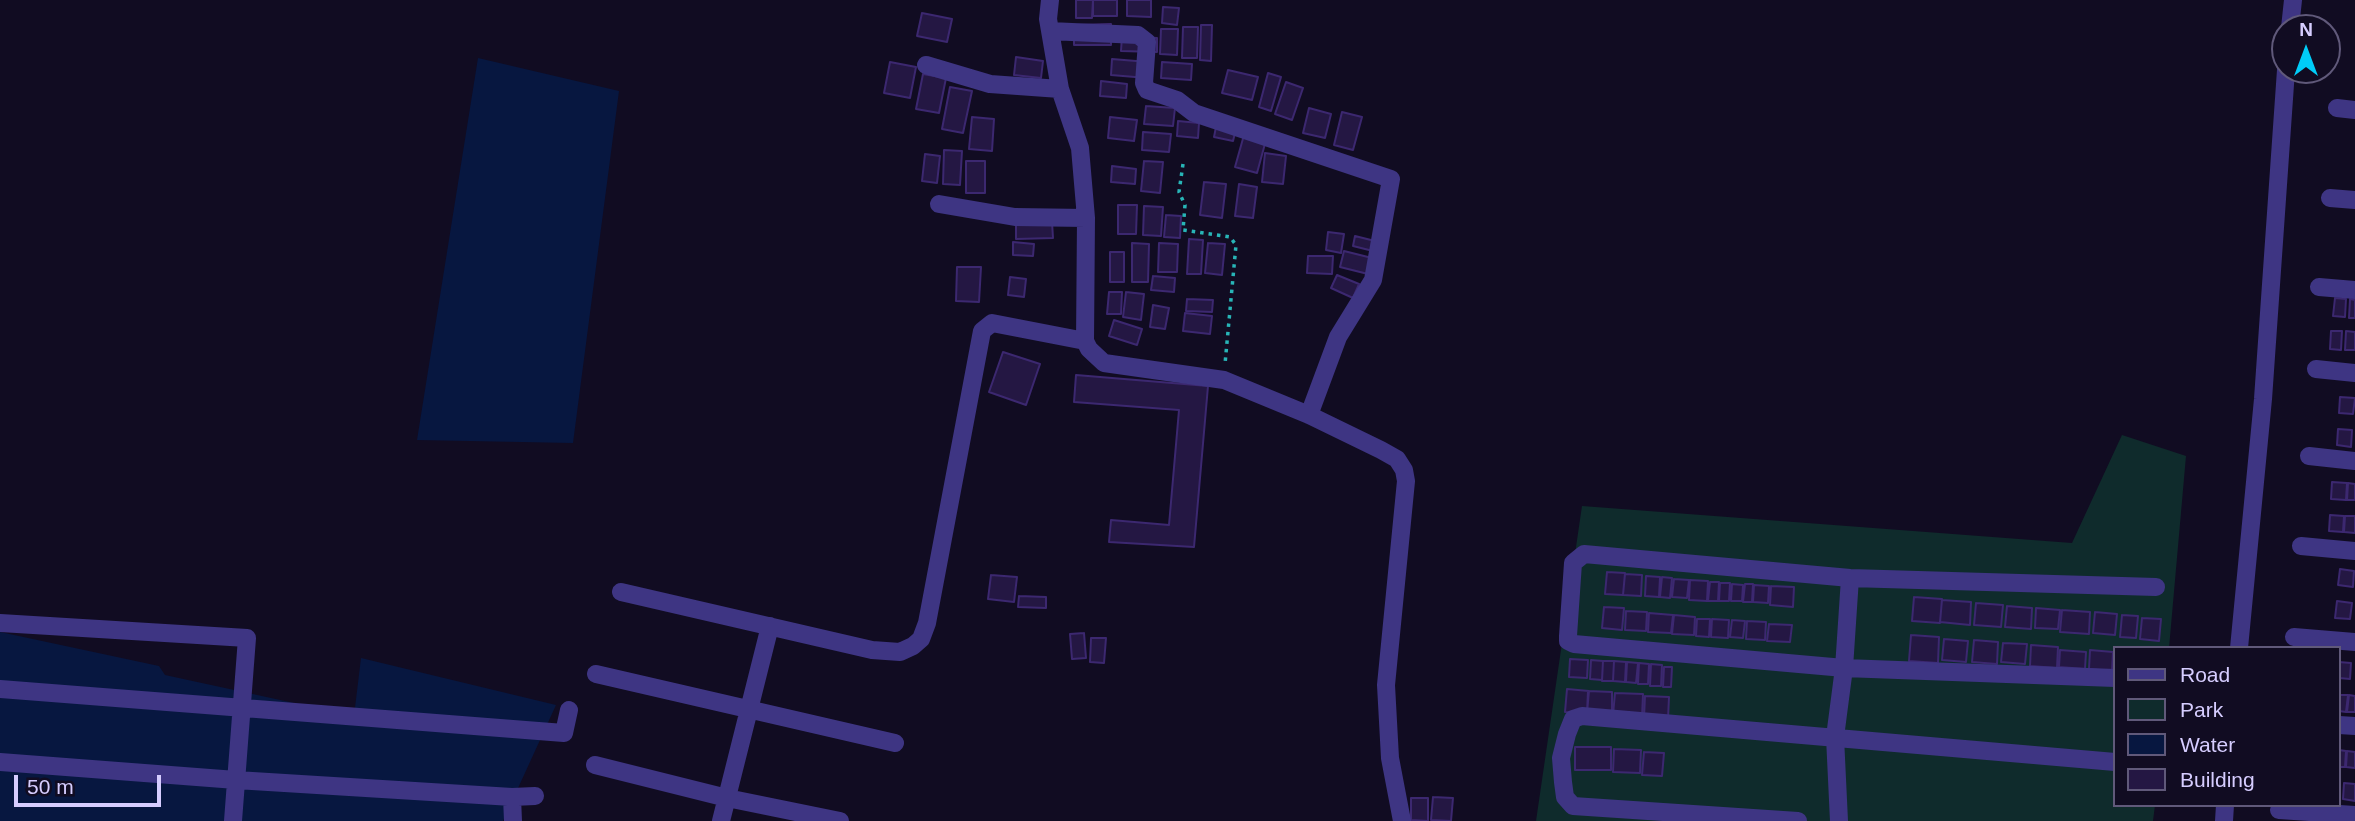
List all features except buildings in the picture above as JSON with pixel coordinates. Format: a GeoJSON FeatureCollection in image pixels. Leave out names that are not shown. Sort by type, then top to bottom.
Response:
{"type":"FeatureCollection","features":[{"type":"Feature","properties":{"kind":"street"},"geometry":{"type":"LineString","coordinates":[[1050,0],[1050,31],[1060,89],[1080,148],[1086,218],[1085,341],[1088,349],[1104,363],[1224,380],[1309,415],[1397,459],[1404,470],[1406,481],[1386,685],[1390,758],[1402,821]]}},
{"type":"Feature","properties":{"kind":"street"},"geometry":{"type":"LineString","coordinates":[[1050,31],[1138,35],[1147,42],[1144,83],[1147,90],[1177,100],[1194,113],[1391,179],[1373,280],[1338,337],[1309,415]]}},
{"type":"Feature","properties":{"kind":"street"},"geometry":{"type":"LineString","coordinates":[[926,65],[990,84],[1060,89]]}},
{"type":"Feature","properties":{"kind":"street"},"geometry":{"type":"LineString","coordinates":[[2239,646],[2263,399],[2286,84]]}},
{"type":"Feature","properties":{"kind":"street"},"geometry":{"type":"LineString","coordinates":[[2337,108],[2355,110]]}},
{"type":"Feature","properties":{"kind":"street"},"geometry":{"type":"LineString","coordinates":[[2330,198],[2355,200]]}},
{"type":"Feature","properties":{"kind":"street"},"geometry":{"type":"LineString","coordinates":[[939,204],[1015,217],[1086,218]]}},
{"type":"Feature","properties":{"kind":"street"},"geometry":{"type":"LineString","coordinates":[[2319,287],[2355,289]]}},
{"type":"Feature","properties":{"kind":"street"},"geometry":{"type":"LineString","coordinates":[[621,592],[872,650],[900,652],[921,639],[982,331],[992,323],[1085,341]]}},
{"type":"Feature","properties":{"kind":"street"},"geometry":{"type":"LineString","coordinates":[[2316,369],[2355,373]]}},
{"type":"Feature","properties":{"kind":"street"},"geometry":{"type":"LineString","coordinates":[[2309,456],[2355,461]]}},
{"type":"Feature","properties":{"kind":"street"},"geometry":{"type":"LineString","coordinates":[[2301,546],[2355,551]]}},
{"type":"Feature","properties":{"kind":"street"},"geometry":{"type":"LineString","coordinates":[[2114,678],[1844,668],[1574,644],[1569,641],[1568,636],[1573,563],[1584,554],[1850,578],[2156,587]]}},
{"type":"Feature","properties":{"kind":"street"},"geometry":{"type":"LineString","coordinates":[[1839,821],[1835,737],[1844,668],[1850,578]]}},
{"type":"Feature","properties":{"kind":"street"},"geometry":{"type":"LineString","coordinates":[[0,623],[247,638],[233,821]]}},
{"type":"Feature","properties":{"kind":"street"},"geometry":{"type":"LineString","coordinates":[[721,821],[770,626]]}},
{"type":"Feature","properties":{"kind":"street"},"geometry":{"type":"LineString","coordinates":[[2294,637],[2355,642]]}},
{"type":"Feature","properties":{"kind":"street"},"geometry":{"type":"LineString","coordinates":[[596,674],[750,712],[895,743]]}},
{"type":"Feature","properties":{"kind":"street"},"geometry":{"type":"LineString","coordinates":[[0,689],[564,733],[569,710]]}},
{"type":"Feature","properties":{"kind":"street"},"geometry":{"type":"LineString","coordinates":[[1798,821],[1573,806],[1565,797],[1561,758],[1573,719],[1582,716],[2114,762]]}},
{"type":"Feature","properties":{"kind":"street"},"geometry":{"type":"LineString","coordinates":[[0,762],[236,780],[512,797],[535,796]]}},
{"type":"Feature","properties":{"kind":"street"},"geometry":{"type":"LineString","coordinates":[[595,765],[727,798],[841,821]]}},
{"type":"Feature","properties":{"kind":"street"},"geometry":{"type":"LineString","coordinates":[[512,797],[513,821]]}},
{"type":"Feature","properties":{"kind":"street"},"geometry":{"type":"LineString","coordinates":[[2279,810],[2355,815]]}},
{"type":"Feature","properties":{"kind":"path"},"geometry":{"type":"LineString","coordinates":[[1183,164],[1179,192],[1185,205],[1183,230],[1230,237],[1236,245],[1224,380]]}},
{"type":"Feature","properties":{"kind":"green space"},"geometry":{"type":"Polygon","coordinates":[[[2122,435],[2186,456],[2169,646],[2114,646],[2114,807],[2155,807],[2153,821],[1536,821],[1582,506],[2072,543],[2122,435]]]}},
{"type":"Feature","properties":{"kind":"water"},"geometry":{"type":"Polygon","coordinates":[[[478,58],[619,91],[573,443],[417,440],[478,58]]]}},
{"type":"Feature","properties":{"kind":"water"},"geometry":{"type":"Polygon","coordinates":[[[0,632],[159,666],[165,675],[354,716],[361,658],[556,705],[503,821],[0,821],[0,632]]]}}]}
